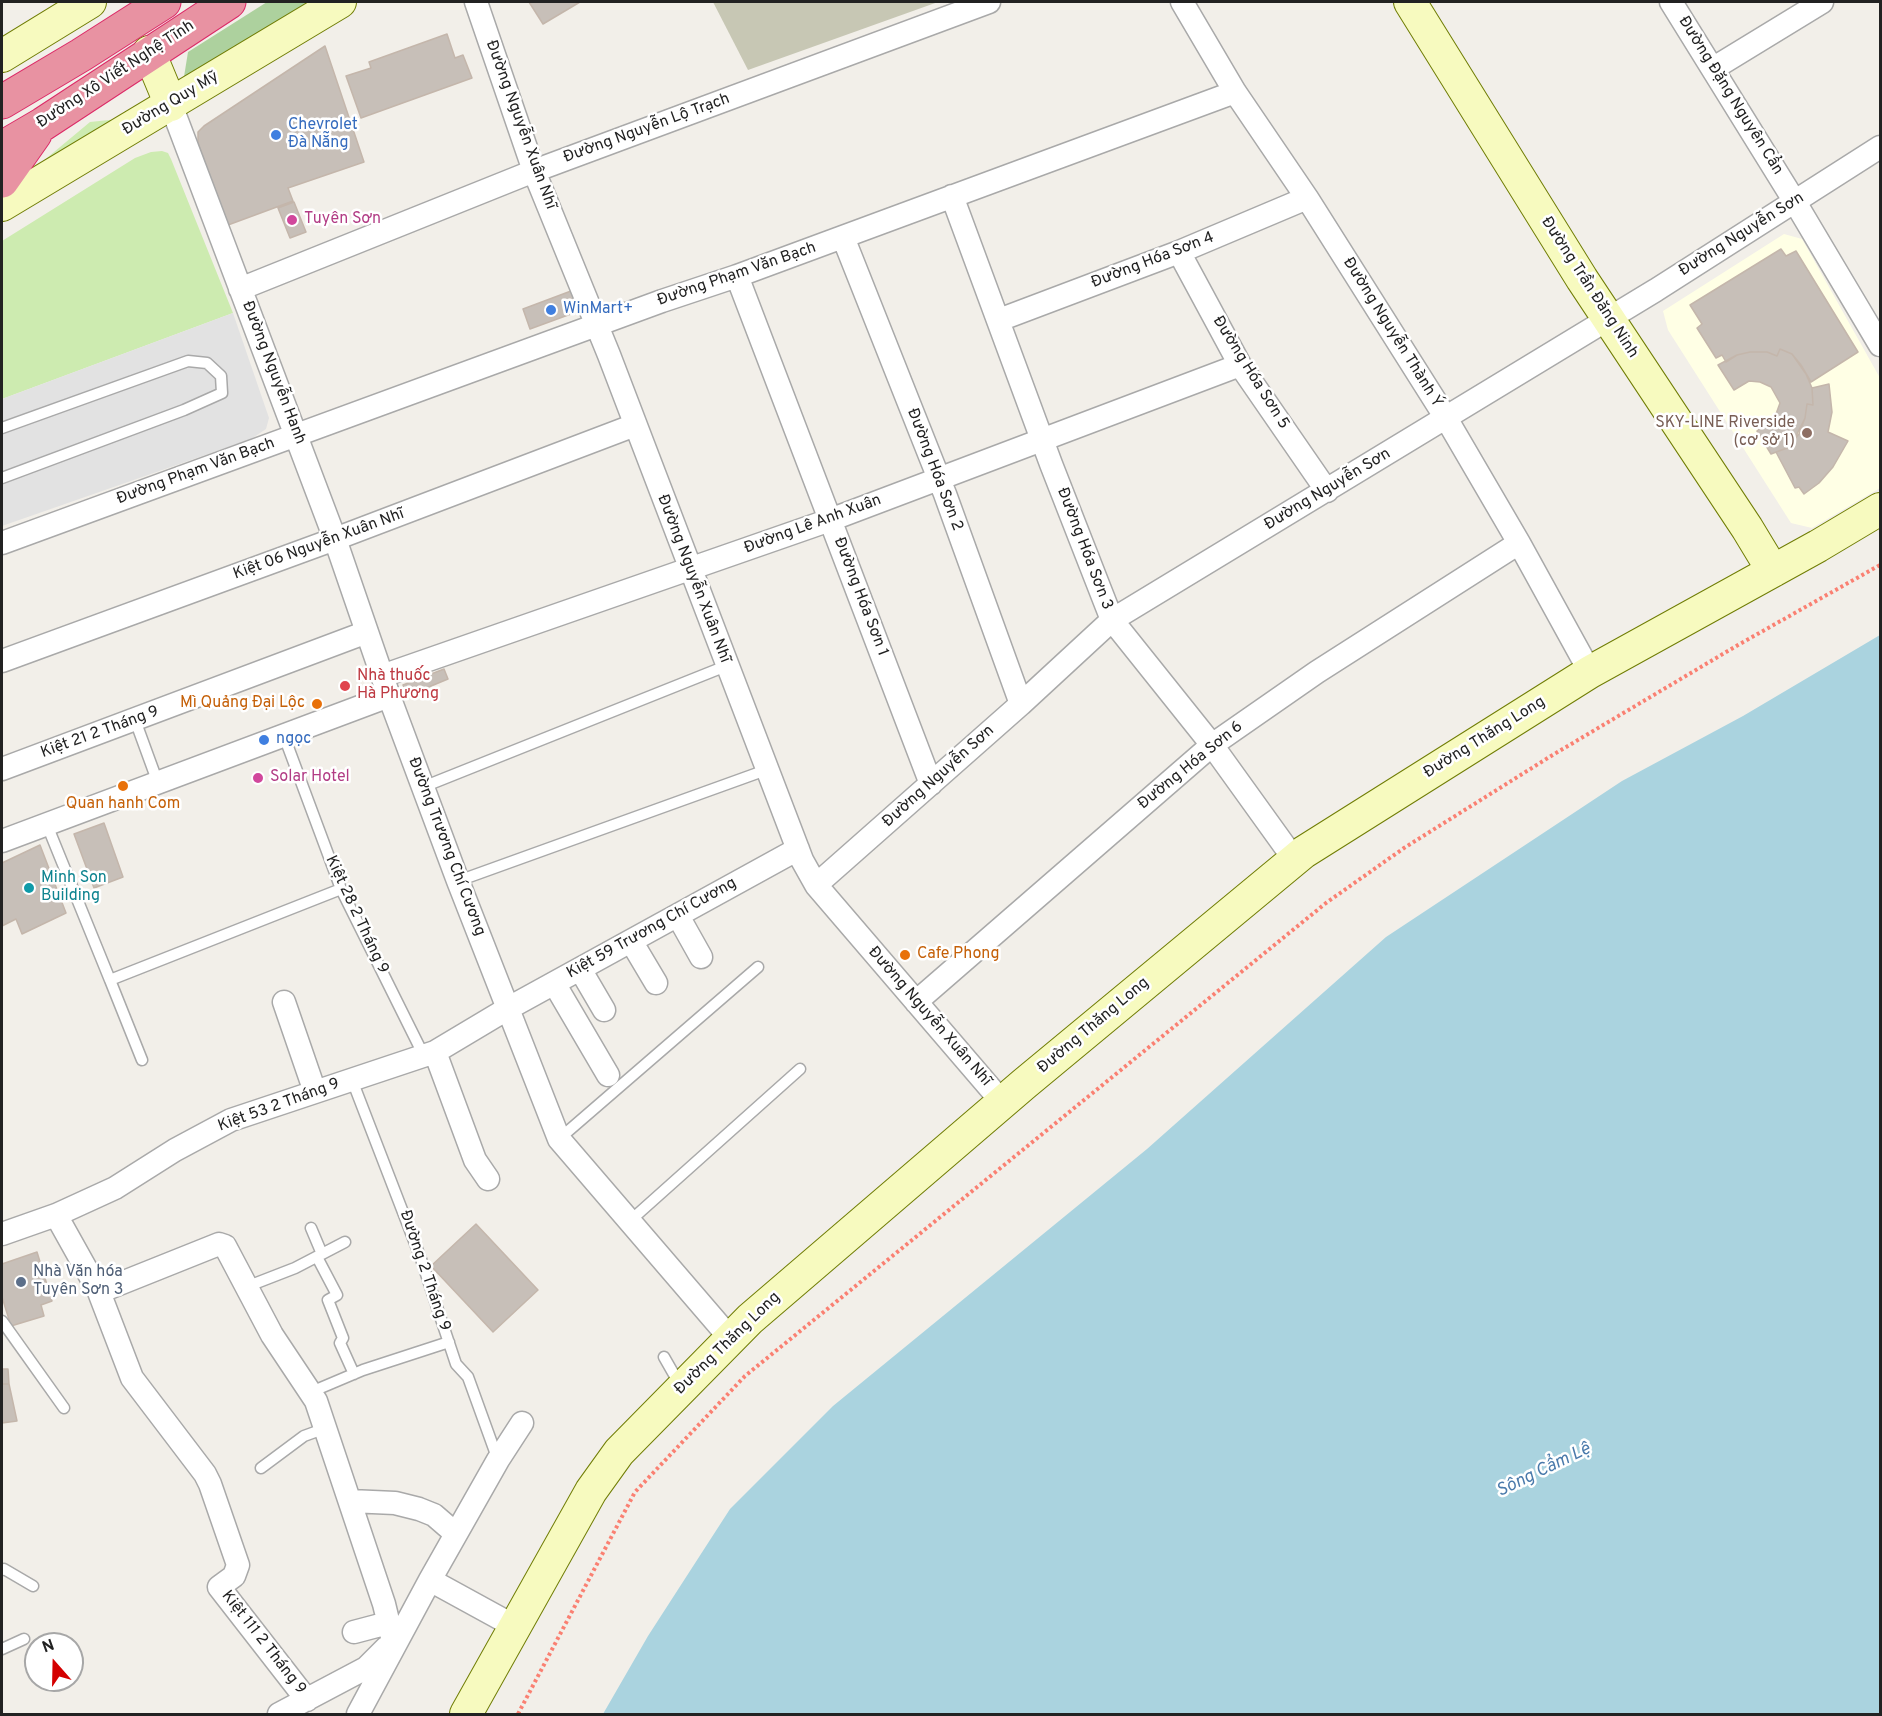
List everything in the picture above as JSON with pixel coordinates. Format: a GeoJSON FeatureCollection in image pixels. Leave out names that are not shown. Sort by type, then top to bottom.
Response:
{"type":"FeatureCollection","features":[{"type":"Feature","properties":{"kind":"highway"},"geometry":{"type":"LineString","coordinates":[[5,98],[81,55],[164,2]]}},
{"type":"Feature","properties":{"kind":"highway","name":"Đường Xô Viết Nghệ Tĩnh"},"geometry":{"type":"LineString","coordinates":[[2,148],[43,124],[149,52],[229,2]]}},
{"type":"Feature","properties":{"kind":"highway"},"geometry":{"type":"LineString","coordinates":[[2,181],[43,124]]}},
{"type":"Feature","properties":{"kind":"street"},"geometry":{"type":"LineString","coordinates":[[2,56],[90,2]]}},
{"type":"Feature","properties":{"kind":"street","name":"Đường Quy Mỹ"},"geometry":{"type":"LineString","coordinates":[[2,205],[340,2]]}},
{"type":"Feature","properties":{"kind":"street","name":"Đường Nguyễn Xuân Nhĩ"},"geometry":{"type":"LineString","coordinates":[[476,2],[534,171],[597,325],[798,849],[816,885],[1003,1103]]}},
{"type":"Feature","properties":{"kind":"street","name":"Đường Nguyễn Lộ Trạch"},"geometry":{"type":"LineString","coordinates":[[240,289],[534,171],[989,2]]}},
{"type":"Feature","properties":{"kind":"street","name":"Đường Nguyễn Thành Ý"},"geometry":{"type":"LineString","coordinates":[[1182,2],[1235,92],[1306,198],[1446,418],[1520,543],[1590,672]]}},
{"type":"Feature","properties":{"kind":"street","name":"Đường Trần Đăng Ninh"},"geometry":{"type":"LineString","coordinates":[[1410,2],[1608,318],[1773,571]]}},
{"type":"Feature","properties":{"kind":"street","name":"Đường Đặng Nguyên Cẩn"},"geometry":{"type":"LineString","coordinates":[[1671,2],[1879,338]]}},
{"type":"Feature","properties":{"kind":"street"},"geometry":{"type":"LineString","coordinates":[[1714,69],[1822,2]]}},
{"type":"Feature","properties":{"kind":"street","name":"Đường Nguyễn Hanh"},"geometry":{"type":"LineString","coordinates":[[149,52],[335,539],[386,686]]}},
{"type":"Feature","properties":{"kind":"street","name":"Đường Phạm Văn Bạch"},"geometry":{"type":"LineString","coordinates":[[2,543],[1235,92]]}},
{"type":"Feature","properties":{"kind":"street","name":"Đường Nguyễn Sơn"},"geometry":{"type":"LineString","coordinates":[[816,885],[1021,704],[1112,620],[1446,418],[1881,147]]}},
{"type":"Feature","properties":{"kind":"street","name":"Đường Hóa Sơn 3"},"geometry":{"type":"LineString","coordinates":[[952,196],[1042,440],[1112,620],[1212,745],[1294,859]]}},
{"type":"Feature","properties":{"kind":"street","name":"Đường Hóa Sơn 4"},"geometry":{"type":"LineString","coordinates":[[999,320],[1179,252],[1306,198]]}},
{"type":"Feature","properties":{"kind":"street","name":"Đường Hóa Sơn 2"},"geometry":{"type":"LineString","coordinates":[[843,237],[939,479],[1021,704]]}},
{"type":"Feature","properties":{"kind":"street","name":"Đường Hóa Sơn 5"},"geometry":{"type":"LineString","coordinates":[[1179,252],[1240,365],[1327,491]]}},
{"type":"Feature","properties":{"kind":"street","name":"Đường Hóa Sơn 1"},"geometry":{"type":"LineString","coordinates":[[737,276],[931,784]]}},
{"type":"Feature","properties":{"kind":"street","name":"Đường Lê Anh Xuân"},"geometry":{"type":"LineString","coordinates":[[386,686],[1240,365]]}},
{"type":"Feature","properties":{"kind":"street","name":"Kiệt 06 Nguyễn Xuân Nhĩ"},"geometry":{"type":"LineString","coordinates":[[2,661],[335,539],[635,425]]}},
{"type":"Feature","properties":{"kind":"street","name":"Đường Thăng Long"},"geometry":{"type":"LineString","coordinates":[[466,1714],[607,1466],[730,1338],[1003,1103],[1294,859],[1590,672],[1881,509]]}},
{"type":"Feature","properties":{"kind":"street","name":"Đường Hóa Sơn 6"},"geometry":{"type":"LineString","coordinates":[[916,1002],[1212,745],[1317,672],[1520,543]]}},
{"type":"Feature","properties":{"kind":"street","name":"Kiệt 21 2 Tháng 9"},"geometry":{"type":"LineString","coordinates":[[2,769],[367,632]]}},
{"type":"Feature","properties":{"kind":"street"},"geometry":{"type":"LineString","coordinates":[[2,841],[284,736],[386,686]]}},
{"type":"Feature","properties":{"kind":"street","name":"Đường Trương Chí Cương"},"geometry":{"type":"LineString","coordinates":[[386,686],[458,881],[559,1139],[631,1220],[730,1338]]}},
{"type":"Feature","properties":{"kind":"street","name":"Kiệt 59 Trương Chí Cương"},"geometry":{"type":"LineString","coordinates":[[507,1009],[798,849]]}},
{"type":"Feature","properties":{"kind":"street"},"geometry":{"type":"LineString","coordinates":[[678,916],[702,957]]}},
{"type":"Feature","properties":{"kind":"street"},"geometry":{"type":"LineString","coordinates":[[631,941],[656,983]]}},
{"type":"Feature","properties":{"kind":"street"},"geometry":{"type":"LineString","coordinates":[[580,969],[604,1010]]}},
{"type":"Feature","properties":{"kind":"street"},"geometry":{"type":"LineString","coordinates":[[554,983],[608,1075]]}},
{"type":"Feature","properties":{"kind":"street"},"geometry":{"type":"LineString","coordinates":[[284,1002],[315,1092]]}},
{"type":"Feature","properties":{"kind":"street","name":"Kiệt 53 2 Tháng 9"},"geometry":{"type":"LineString","coordinates":[[2,1234],[56,1215],[115,1188],[175,1150],[231,1120],[429,1054],[507,1009]]}},
{"type":"Feature","properties":{"kind":"street"},"geometry":{"type":"LineString","coordinates":[[429,1054],[475,1160],[488,1179]]}},
{"type":"Feature","properties":{"kind":"street"},"geometry":{"type":"LineString","coordinates":[[56,1215],[99,1292],[219,1244],[225,1246],[281,1351],[311,1392],[326,1428],[394,1632]]}},
{"type":"Feature","properties":{"kind":"street","name":"Kiệt 111 2 Tháng 9"},"geometry":{"type":"LineString","coordinates":[[99,1292],[132,1378],[210,1484],[238,1565],[234,1576],[219,1587],[307,1700]]}},
{"type":"Feature","properties":{"kind":"street"},"geometry":{"type":"LineString","coordinates":[[358,1714],[394,1632],[430,1580],[498,1460],[522,1423]]}},
{"type":"Feature","properties":{"kind":"street"},"geometry":{"type":"LineString","coordinates":[[350,1501],[395,1503],[419,1509],[434,1515],[456,1534]]}},
{"type":"Feature","properties":{"kind":"street"},"geometry":{"type":"LineString","coordinates":[[430,1580],[514,1626]]}},
{"type":"Feature","properties":{"kind":"street"},"geometry":{"type":"LineString","coordinates":[[354,1632],[394,1632]]}},
{"type":"Feature","properties":{"kind":"street","name":"Kiệt 111 2 Tháng 9"},"geometry":{"type":"LineString","coordinates":[[283,1714],[366,1668],[394,1632]]}},
{"type":"Feature","properties":{"kind":"lane"},"geometry":{"type":"LineString","coordinates":[[2,428],[188,361],[207,363],[221,376],[222,393],[184,410],[2,478]]}},
{"type":"Feature","properties":{"kind":"lane"},"geometry":{"type":"LineString","coordinates":[[423,788],[726,666]]}},
{"type":"Feature","properties":{"kind":"lane"},"geometry":{"type":"LineString","coordinates":[[135,720],[158,783]]}},
{"type":"Feature","properties":{"kind":"lane","name":"Kiệt 28 2 Tháng 9"},"geometry":{"type":"LineString","coordinates":[[284,736],[340,889],[429,1054]]}},
{"type":"Feature","properties":{"kind":"lane"},"geometry":{"type":"LineString","coordinates":[[458,881],[766,770]]}},
{"type":"Feature","properties":{"kind":"lane"},"geometry":{"type":"LineString","coordinates":[[47,825],[142,1060]]}},
{"type":"Feature","properties":{"kind":"lane"},"geometry":{"type":"LineString","coordinates":[[110,980],[340,889]]}},
{"type":"Feature","properties":{"kind":"lane"},"geometry":{"type":"LineString","coordinates":[[559,1139],[758,967]]}},
{"type":"Feature","properties":{"kind":"lane"},"geometry":{"type":"LineString","coordinates":[[631,1220],[800,1069]]}},
{"type":"Feature","properties":{"kind":"lane","name":"Đường 2 Tháng 9"},"geometry":{"type":"LineString","coordinates":[[352,1080],[421,1259],[456,1364],[468,1377],[498,1460]]}},
{"type":"Feature","properties":{"kind":"lane"},"geometry":{"type":"LineString","coordinates":[[311,1228],[337,1295],[328,1300],[343,1338],[340,1343],[354,1374]]}},
{"type":"Feature","properties":{"kind":"lane"},"geometry":{"type":"LineString","coordinates":[[246,1287],[296,1268],[345,1242]]}},
{"type":"Feature","properties":{"kind":"lane"},"geometry":{"type":"LineString","coordinates":[[2,1321],[64,1408]]}},
{"type":"Feature","properties":{"kind":"lane"},"geometry":{"type":"LineString","coordinates":[[311,1392],[354,1374],[449,1342]]}},
{"type":"Feature","properties":{"kind":"lane"},"geometry":{"type":"LineString","coordinates":[[664,1357],[682,1388]]}},
{"type":"Feature","properties":{"kind":"lane"},"geometry":{"type":"LineString","coordinates":[[261,1468],[304,1437],[326,1428]]}},
{"type":"Feature","properties":{"kind":"lane"},"geometry":{"type":"LineString","coordinates":[[2,1570],[4,1569],[33,1586]]}},
{"type":"Feature","properties":{"kind":"lane"},"geometry":{"type":"LineString","coordinates":[[2,1649],[24,1639]]}},
{"type":"Feature","properties":{"kind":"path"},"geometry":{"type":"LineString","coordinates":[[518,1714],[634,1492],[745,1376],[1326,903],[1404,848],[1551,756],[1738,645],[1881,566]]}},
{"type":"Feature","properties":{"kind":"shaded area"},"geometry":{"type":"Polygon","coordinates":[[[713,2],[938,2],[748,70],[713,2]]]}},
{"type":"Feature","properties":{"kind":"shaded area","name":"SKY-LINE Riverside (cơ sở 1)"},"geometry":{"type":"Polygon","coordinates":[[[1784,234],[1802,239],[1880,378],[1880,488],[1812,528],[1791,523],[1668,330],[1663,311],[1784,234]]]}},
{"type":"Feature","properties":{"kind":"shaded area"},"geometry":{"type":"Polygon","coordinates":[[[233,313],[269,418],[266,429],[251,439],[2,526],[2,399],[233,313]]]}},
{"type":"Feature","properties":{"kind":"green space"},"geometry":{"type":"Polygon","coordinates":[[[267,2],[312,2],[183,83],[188,52],[267,2]]]}},
{"type":"Feature","properties":{"kind":"green space"},"geometry":{"type":"Polygon","coordinates":[[[128,118],[12,187],[90,122],[128,118]]]}},
{"type":"Feature","properties":{"kind":"green space"},"geometry":{"type":"Polygon","coordinates":[[[162,151],[168,153],[171,159],[233,313],[2,399],[2,241],[135,158],[162,151]]]}},
{"type":"Feature","properties":{"kind":"water","name":"Sông Cẩm Lệ"},"geometry":{"type":"Polygon","coordinates":[[[1880,635],[1880,1714],[603,1714],[648,1636],[730,1509],[833,1406],[1147,1149],[1386,937],[1622,781],[1743,716],[1880,635]]]}},
{"type":"Feature","properties":{"kind":"building"},"geometry":{"type":"Polygon","coordinates":[[[529,2],[580,2],[543,24],[529,2]]]}},
{"type":"Feature","properties":{"kind":"building"},"geometry":{"type":"Polygon","coordinates":[[[447,34],[455,58],[463,55],[472,78],[361,118],[346,76],[371,68],[369,62],[447,34]]]}},
{"type":"Feature","properties":{"kind":"building","name":"Chevrolet Đà Nẵng"},"geometry":{"type":"Polygon","coordinates":[[[325,46],[364,162],[288,188],[293,201],[228,225],[198,143],[198,132],[325,46]]]}},
{"type":"Feature","properties":{"kind":"building","name":"Tuyên Sơn"},"geometry":{"type":"Polygon","coordinates":[[[294,202],[306,232],[290,238],[278,208],[294,202]]]}},
{"type":"Feature","properties":{"kind":"building"},"geometry":{"type":"Polygon","coordinates":[[[1781,249],[1786,256],[1796,251],[1858,352],[1811,382],[1792,354],[1780,349],[1777,356],[1767,352],[1750,352],[1737,355],[1726,362],[1722,355],[1716,358],[1697,328],[1702,324],[1690,305],[1781,249]]]}},
{"type":"Feature","properties":{"kind":"building","name":"WinMart+"},"geometry":{"type":"Polygon","coordinates":[[[571,291],[579,311],[530,329],[523,309],[571,291]]]}},
{"type":"Feature","properties":{"kind":"building"},"geometry":{"type":"Polygon","coordinates":[[[1780,349],[1792,354],[1806,374],[1812,388],[1813,405],[1807,404],[1805,418],[1794,440],[1787,448],[1771,454],[1757,431],[1776,414],[1780,403],[1771,387],[1760,382],[1749,381],[1734,390],[1718,365],[1737,355],[1750,352],[1767,352],[1777,356],[1780,349]]]}},
{"type":"Feature","properties":{"kind":"building"},"geometry":{"type":"Polygon","coordinates":[[[1829,384],[1832,412],[1828,432],[1848,441],[1833,467],[1819,483],[1804,494],[1799,487],[1795,488],[1776,452],[1787,448],[1799,434],[1807,404],[1813,405],[1812,388],[1829,384]]]}},
{"type":"Feature","properties":{"kind":"building"},"geometry":{"type":"Polygon","coordinates":[[[444,669],[448,679],[407,696],[403,685],[444,669]]]}},
{"type":"Feature","properties":{"kind":"building"},"geometry":{"type":"Polygon","coordinates":[[[104,823],[123,877],[94,888],[74,834],[104,823]]]}},
{"type":"Feature","properties":{"kind":"building","name":"Minh Son Building"},"geometry":{"type":"Polygon","coordinates":[[[40,845],[66,913],[22,934],[16,919],[2,926],[2,863],[40,845]]]}},
{"type":"Feature","properties":{"kind":"building"},"geometry":{"type":"Polygon","coordinates":[[[476,1224],[538,1290],[493,1332],[431,1266],[476,1224]]]}},
{"type":"Feature","properties":{"kind":"building"},"geometry":{"type":"Polygon","coordinates":[[[37,1252],[52,1301],[41,1305],[44,1316],[11,1326],[2,1297],[2,1264],[37,1252]]]}},
{"type":"Feature","properties":{"kind":"building"},"geometry":{"type":"Polygon","coordinates":[[[2,1369],[8,1369],[9,1384],[2,1384],[2,1369]]]}},
{"type":"Feature","properties":{"kind":"building"},"geometry":{"type":"Polygon","coordinates":[[[2,1384],[9,1384],[17,1421],[2,1423],[2,1384]]]}},
{"type":"Feature","properties":{"kind":"place","name":"Chevrolet Đà Nẵng"},"geometry":{"type":"Point","coordinates":[276,135]}},
{"type":"Feature","properties":{"kind":"place","name":"Tuyên Sơn"},"geometry":{"type":"Point","coordinates":[292,220]}},
{"type":"Feature","properties":{"kind":"place","name":"WinMart+"},"geometry":{"type":"Point","coordinates":[551,310]}},
{"type":"Feature","properties":{"kind":"place","name":"SKY-LINE Riverside (cơ sở 1)"},"geometry":{"type":"Point","coordinates":[1807,433]}},
{"type":"Feature","properties":{"kind":"place","name":"Nhà thuốc Hà Phương"},"geometry":{"type":"Point","coordinates":[345,686]}},
{"type":"Feature","properties":{"kind":"place","name":"Mì Quảng Đại Lộc"},"geometry":{"type":"Point","coordinates":[317,704]}},
{"type":"Feature","properties":{"kind":"place","name":"ngọc"},"geometry":{"type":"Point","coordinates":[264,740]}},
{"type":"Feature","properties":{"kind":"place","name":"Solar Hotel"},"geometry":{"type":"Point","coordinates":[258,778]}},
{"type":"Feature","properties":{"kind":"place","name":"Quan hanh Com"},"geometry":{"type":"Point","coordinates":[123,786]}},
{"type":"Feature","properties":{"kind":"place","name":"Minh Son Building"},"geometry":{"type":"Point","coordinates":[29,888]}},
{"type":"Feature","properties":{"kind":"place","name":"Cafe Phong"},"geometry":{"type":"Point","coordinates":[905,955]}},
{"type":"Feature","properties":{"kind":"place","name":"Nhà Văn hóa Tuyên Sơn 3"},"geometry":{"type":"Point","coordinates":[21,1282]}}]}
